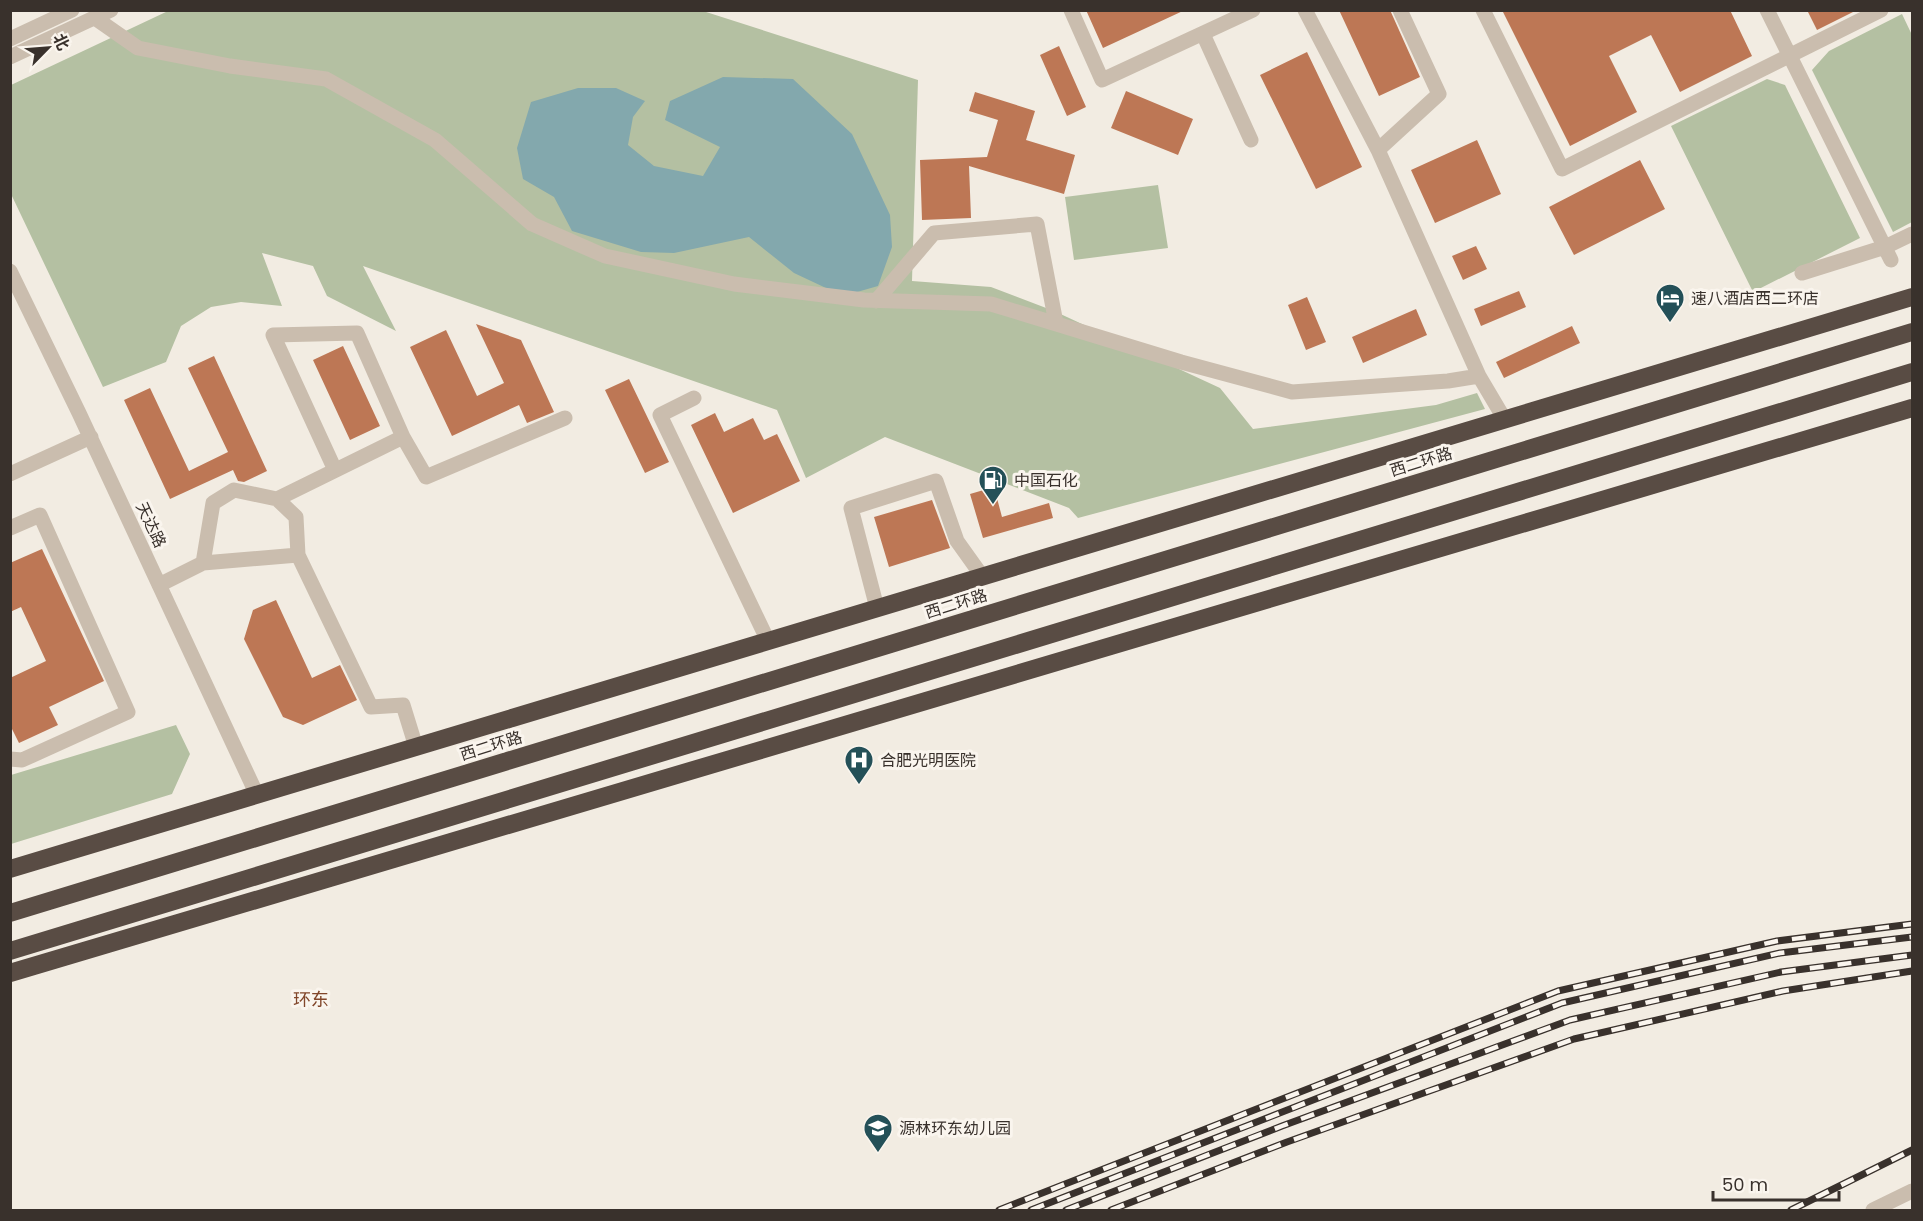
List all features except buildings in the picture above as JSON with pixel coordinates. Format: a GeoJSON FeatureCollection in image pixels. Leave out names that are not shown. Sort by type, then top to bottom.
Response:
{"type":"FeatureCollection","features":[{"type":"Feature","properties":{"kind":"highway","name":"西二环路"},"geometry":{"type":"LineString","coordinates":[[10,869],[1912,297]]}},
{"type":"Feature","properties":{"kind":"highway","name":"西二环路"},"geometry":{"type":"LineString","coordinates":[[10,913],[1912,332]]}},
{"type":"Feature","properties":{"kind":"highway"},"geometry":{"type":"LineString","coordinates":[[10,951],[1912,372]]}},
{"type":"Feature","properties":{"kind":"highway"},"geometry":{"type":"LineString","coordinates":[[10,973],[1912,408]]}},
{"type":"Feature","properties":{"kind":"street"},"geometry":{"type":"LineString","coordinates":[[10,39],[72,10]]}},
{"type":"Feature","properties":{"kind":"street"},"geometry":{"type":"LineString","coordinates":[[10,57],[111,10]]}},
{"type":"Feature","properties":{"kind":"street"},"geometry":{"type":"LineString","coordinates":[[1071,10],[1102,80],[1253,10]]}},
{"type":"Feature","properties":{"kind":"street"},"geometry":{"type":"LineString","coordinates":[[1305,10],[1378,150],[1479,376],[1505,420]]}},
{"type":"Feature","properties":{"kind":"street"},"geometry":{"type":"LineString","coordinates":[[1378,150],[1439,94],[1400,10]]}},
{"type":"Feature","properties":{"kind":"street"},"geometry":{"type":"LineString","coordinates":[[1483,10],[1562,169],[1881,10]]}},
{"type":"Feature","properties":{"kind":"street"},"geometry":{"type":"LineString","coordinates":[[1767,10],[1888,253]]}},
{"type":"Feature","properties":{"kind":"street"},"geometry":{"type":"LineString","coordinates":[[95,18],[138,48],[230,66],[326,80],[435,140],[532,224],[605,256],[734,284],[876,301],[992,303],[1181,362],[1292,392],[1448,381],[1479,376]]}},
{"type":"Feature","properties":{"kind":"street"},"geometry":{"type":"LineString","coordinates":[[1203,34],[1251,140]]}},
{"type":"Feature","properties":{"kind":"street"},"geometry":{"type":"LineString","coordinates":[[876,301],[934,233],[1037,224],[1056,323]]}},
{"type":"Feature","properties":{"kind":"street"},"geometry":{"type":"LineString","coordinates":[[1802,273],[1888,253],[1912,234]]}},
{"type":"Feature","properties":{"kind":"street","name":"天达路"},"geometry":{"type":"LineString","coordinates":[[10,271],[16,297],[91,437],[257,795]]}},
{"type":"Feature","properties":{"kind":"street"},"geometry":{"type":"LineString","coordinates":[[335,470],[273,335],[357,333],[404,437],[426,477],[565,418]]}},
{"type":"Feature","properties":{"kind":"street"},"geometry":{"type":"LineString","coordinates":[[694,398],[660,415],[768,641]]}},
{"type":"Feature","properties":{"kind":"street"},"geometry":{"type":"LineString","coordinates":[[10,474],[91,437]]}},
{"type":"Feature","properties":{"kind":"street"},"geometry":{"type":"LineString","coordinates":[[277,499],[404,437]]}},
{"type":"Feature","properties":{"kind":"street"},"geometry":{"type":"LineString","coordinates":[[877,608],[851,508],[936,481],[957,540],[982,576]]}},
{"type":"Feature","properties":{"kind":"street"},"geometry":{"type":"LineString","coordinates":[[203,563],[213,503],[234,490],[277,499],[296,517],[298,555],[371,707],[403,705],[416,747]]}},
{"type":"Feature","properties":{"kind":"street"},"geometry":{"type":"LineString","coordinates":[[10,528],[40,515],[128,712],[22,760],[10,759]]}},
{"type":"Feature","properties":{"kind":"street"},"geometry":{"type":"LineString","coordinates":[[159,585],[203,563],[298,555]]}},
{"type":"Feature","properties":{"kind":"street"},"geometry":{"type":"LineString","coordinates":[[1873,1210],[1912,1191]]}},
{"type":"Feature","properties":{"kind":"green space"},"geometry":{"type":"Polygon","coordinates":[[[168,11],[703,11],[918,80],[912,281],[991,287],[1054,311],[1220,388],[1253,429],[1436,405],[1477,393],[1485,409],[1078,518],[1069,508],[885,437],[806,478],[777,410],[363,266],[396,331],[327,296],[313,266],[262,253],[282,306],[241,302],[211,307],[181,326],[166,362],[103,387],[11,194],[11,85],[168,11]]]}},
{"type":"Feature","properties":{"kind":"green space"},"geometry":{"type":"Polygon","coordinates":[[[1902,14],[1912,35],[1912,222],[1893,232],[1812,70],[1829,51],[1902,14]]]}},
{"type":"Feature","properties":{"kind":"green space"},"geometry":{"type":"Polygon","coordinates":[[[1767,79],[1785,85],[1860,238],[1753,292],[1671,126],[1767,79]]]}},
{"type":"Feature","properties":{"kind":"green space"},"geometry":{"type":"Polygon","coordinates":[[[1158,185],[1168,248],[1074,260],[1065,197],[1158,185]]]}},
{"type":"Feature","properties":{"kind":"green space"},"geometry":{"type":"Polygon","coordinates":[[[176,725],[190,754],[172,794],[11,844],[11,775],[176,725]]]}},
{"type":"Feature","properties":{"kind":"water"},"geometry":{"type":"Polygon","coordinates":[[[723,77],[793,79],[852,134],[890,215],[892,247],[878,286],[843,296],[794,273],[749,237],[674,253],[641,252],[572,231],[554,197],[523,179],[517,148],[531,102],[578,88],[616,88],[645,101],[633,117],[628,145],[654,166],[703,176],[720,147],[665,120],[670,101],[723,77]]]}},
{"type":"Feature","properties":{"kind":"railway"},"geometry":{"type":"LineString","coordinates":[[999,1210],[1558,991],[1777,941],[1912,924]]}},
{"type":"Feature","properties":{"kind":"railway"},"geometry":{"type":"LineString","coordinates":[[1031,1210],[1562,1003],[1780,953],[1912,937]]}},
{"type":"Feature","properties":{"kind":"railway"},"geometry":{"type":"LineString","coordinates":[[1066,1210],[1282,1126],[1570,1020],[1781,972],[1912,955]]}},
{"type":"Feature","properties":{"kind":"railway"},"geometry":{"type":"LineString","coordinates":[[1111,1210],[1287,1142],[1574,1039],[1783,991],[1912,971]]}},
{"type":"Feature","properties":{"kind":"railway"},"geometry":{"type":"LineString","coordinates":[[1791,1210],[1912,1150]]}},
{"type":"Feature","properties":{"kind":"place","name":"速八酒店西二环店"},"geometry":{"type":"Point","coordinates":[1670,324]}},
{"type":"Feature","properties":{"kind":"place","name":"中国石化"},"geometry":{"type":"Point","coordinates":[993,506]}},
{"type":"Feature","properties":{"kind":"place","name":"合肥光明医院"},"geometry":{"type":"Point","coordinates":[859,786]}},
{"type":"Feature","properties":{"kind":"place","name":"源林环东幼儿园"},"geometry":{"type":"Point","coordinates":[878,1154]}},
{"type":"Feature","properties":{"kind":"district","name":"环东"},"geometry":{"type":"Point","coordinates":[311,999]}}]}
